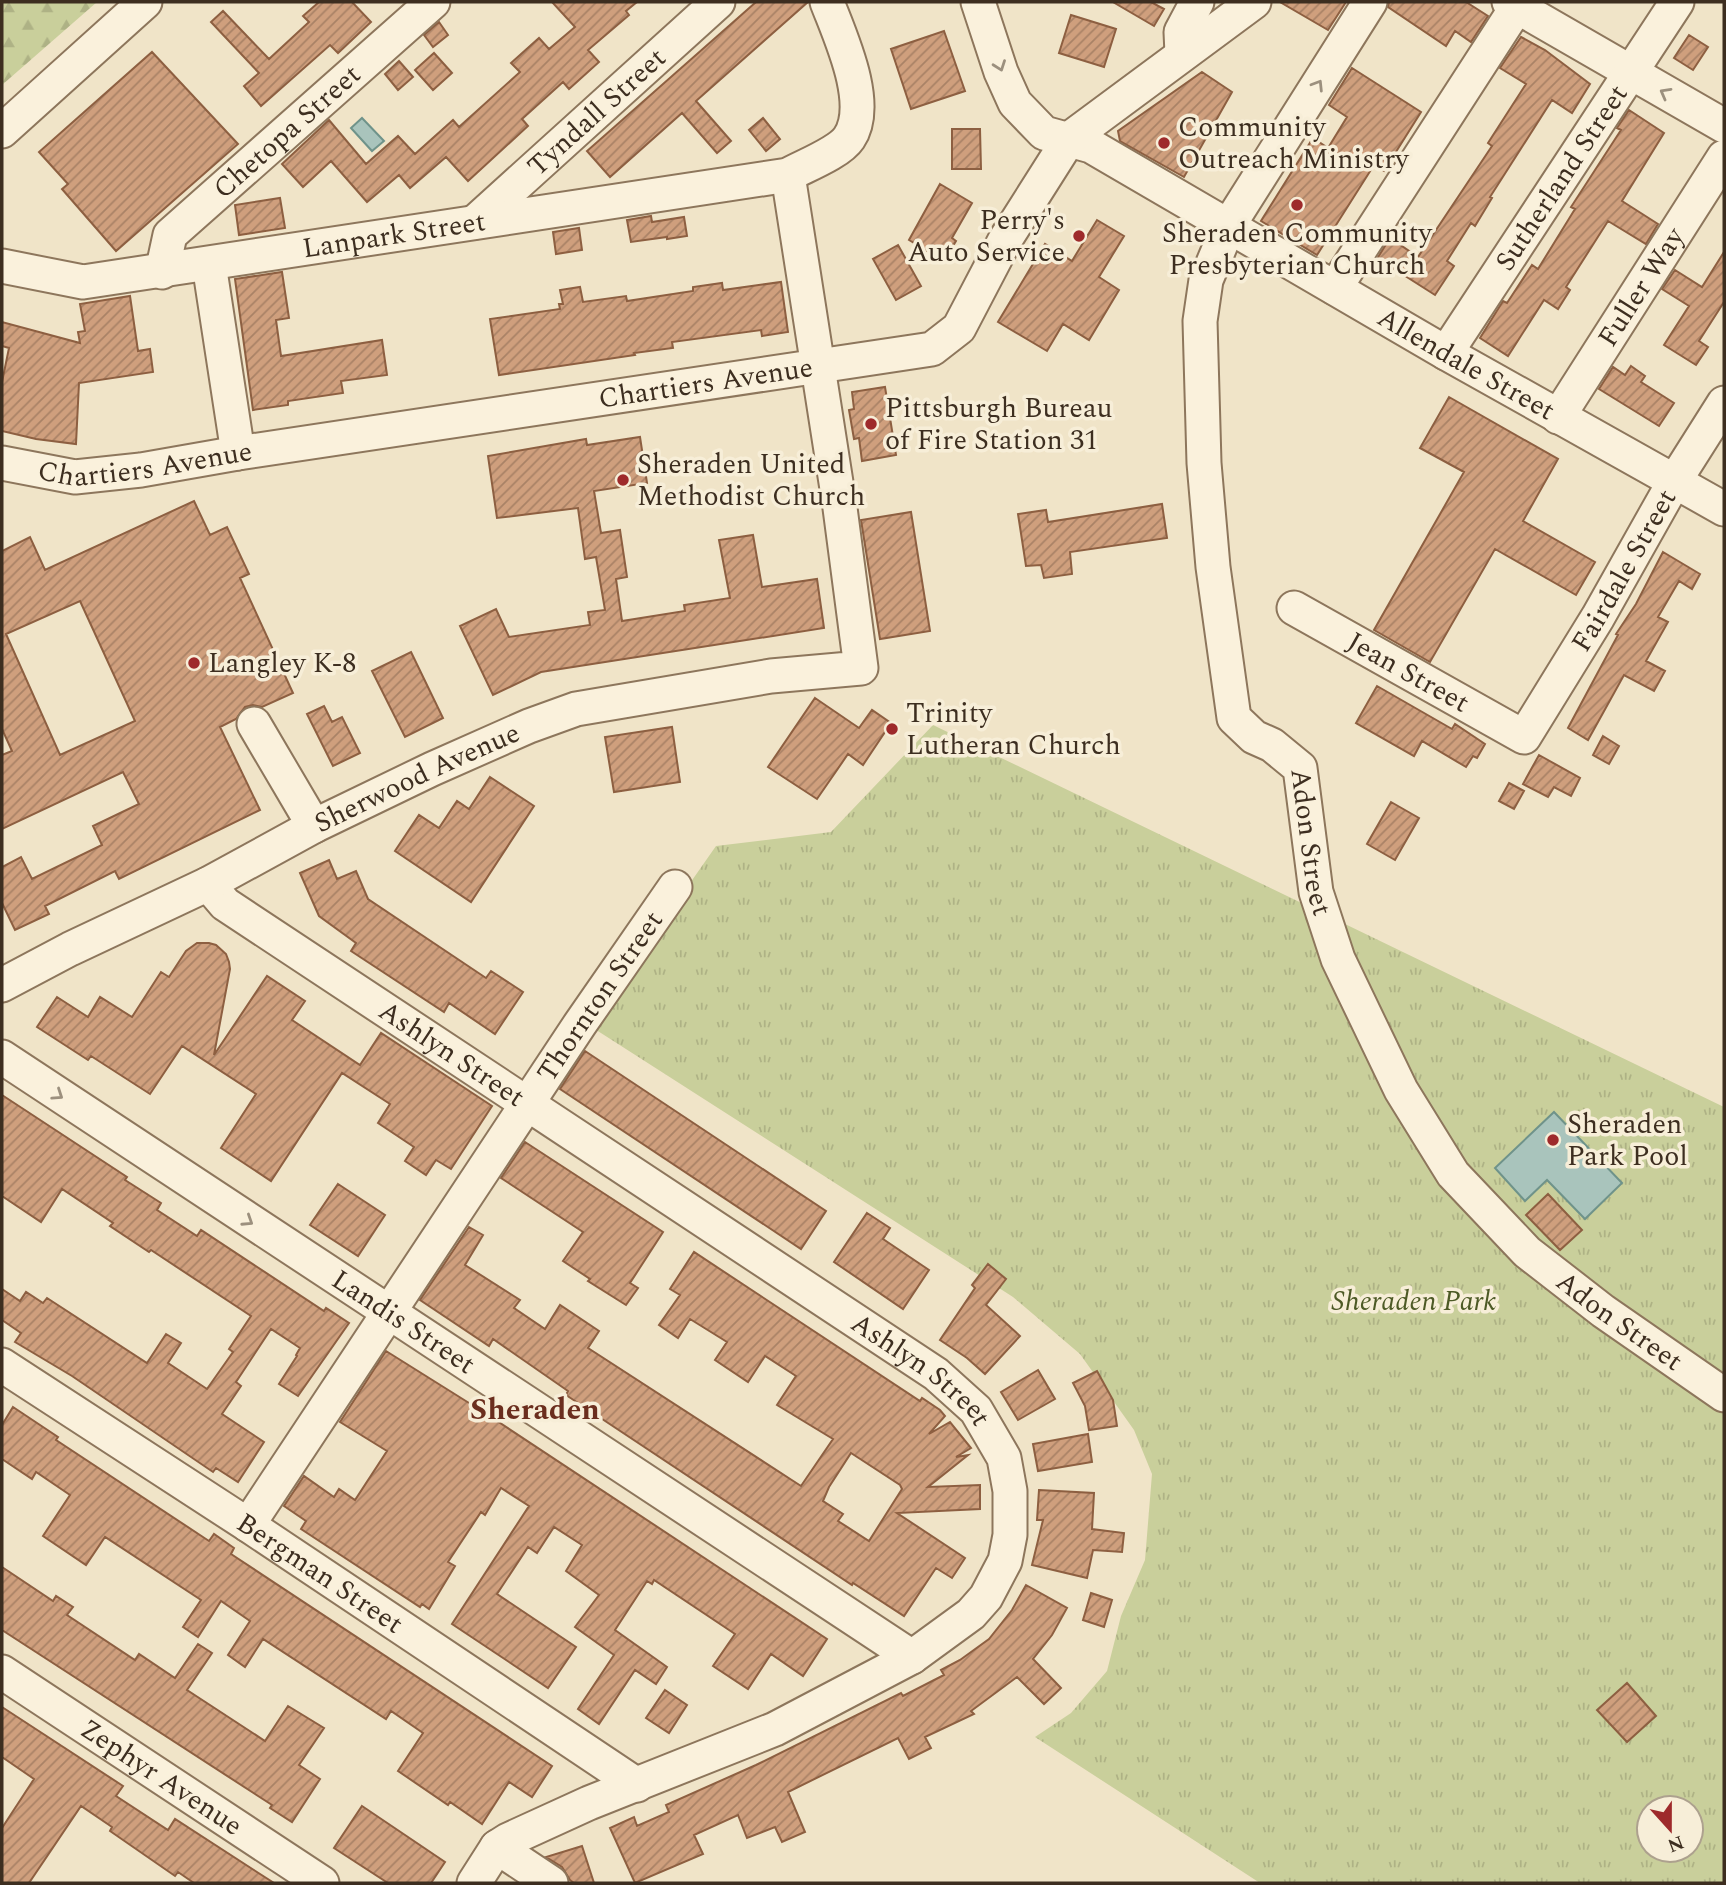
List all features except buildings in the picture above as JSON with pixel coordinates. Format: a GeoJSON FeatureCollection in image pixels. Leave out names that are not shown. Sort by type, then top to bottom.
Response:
{"type":"FeatureCollection","features":[{"type":"Feature","properties":{"kind":"street"},"geometry":{"type":"LineString","coordinates":[[2,131],[145,2]]}},
{"type":"Feature","properties":{"kind":"street","name":"Chetopa Street"},"geometry":{"type":"LineString","coordinates":[[162,272],[170,235],[433,2]]}},
{"type":"Feature","properties":{"kind":"street","name":"Tyndall Street"},"geometry":{"type":"LineString","coordinates":[[475,222],[718,2]]}},
{"type":"Feature","properties":{"kind":"street","name":"Lanpark Street"},"geometry":{"type":"LineString","coordinates":[[2,266],[83,282],[788,174],[848,140],[857,119],[853,69],[827,2]]}},
{"type":"Feature","properties":{"kind":"street","name":"Allendale Street"},"geometry":{"type":"LineString","coordinates":[[978,2],[1001,72],[1015,103],[1044,133],[1091,146],[1446,353],[1724,509]]}},
{"type":"Feature","properties":{"kind":"street"},"geometry":{"type":"LineString","coordinates":[[1182,54],[1181,32],[1196,2]]}},
{"type":"Feature","properties":{"kind":"street","name":"Chartiers Avenue"},"geometry":{"type":"LineString","coordinates":[[2,463],[75,477],[141,470],[238,453],[932,349],[959,328],[1005,240],[1069,139],[1254,2]]}},
{"type":"Feature","properties":{"kind":"street","name":"Adon Street"},"geometry":{"type":"LineString","coordinates":[[1370,2],[1229,225],[1206,280],[1200,321],[1204,463],[1213,567],[1234,718],[1254,737],[1272,745],[1300,768],[1316,892],[1338,959],[1401,1090],[1453,1174],[1527,1252],[1603,1311],[1724,1395]]}},
{"type":"Feature","properties":{"kind":"street","name":"Sutherland Street"},"geometry":{"type":"LineString","coordinates":[[1446,353],[1677,2]]}},
{"type":"Feature","properties":{"kind":"street"},"geometry":{"type":"LineString","coordinates":[[1335,288],[1515,3],[1631,74],[1724,126]]}},
{"type":"Feature","properties":{"kind":"street","name":"Fuller Way"},"geometry":{"type":"LineString","coordinates":[[1558,417],[1724,157]]}},
{"type":"Feature","properties":{"kind":"street"},"geometry":{"type":"LineString","coordinates":[[788,174],[819,366]]}},
{"type":"Feature","properties":{"kind":"street"},"geometry":{"type":"LineString","coordinates":[[209,264],[238,453]]}},
{"type":"Feature","properties":{"kind":"street","name":"Sherwood Avenue"},"geometry":{"type":"LineString","coordinates":[[2,985],[70,949],[208,884],[314,826],[529,726],[576,709],[771,676],[862,668],[819,366]]}},
{"type":"Feature","properties":{"kind":"street","name":"Fairdale Street"},"geometry":{"type":"LineString","coordinates":[[1524,737],[1598,617],[1674,482],[1724,403]]}},
{"type":"Feature","properties":{"kind":"street","name":"Jean Street"},"geometry":{"type":"LineString","coordinates":[[1294,608],[1524,737]]}},
{"type":"Feature","properties":{"kind":"street"},"geometry":{"type":"LineString","coordinates":[[254,723],[314,826]]}},
{"type":"Feature","properties":{"kind":"street","name":"Ashlyn Street"},"geometry":{"type":"LineString","coordinates":[[208,884],[225,904],[936,1374],[976,1410],[999,1446],[1007,1471],[1012,1510],[1005,1560],[986,1597],[971,1614],[912,1657],[775,1729],[589,1802],[497,1847]]}},
{"type":"Feature","properties":{"kind":"street","name":"Thornton Street"},"geometry":{"type":"LineString","coordinates":[[248,1525],[675,887]]}},
{"type":"Feature","properties":{"kind":"street","name":"Landis Street"},"geometry":{"type":"LineString","coordinates":[[2,1057],[912,1657]]}},
{"type":"Feature","properties":{"kind":"street","name":"Bergman Street"},"geometry":{"type":"LineString","coordinates":[[2,1365],[248,1525],[637,1785]]}},
{"type":"Feature","properties":{"kind":"street","name":"Zephyr Avenue"},"geometry":{"type":"LineString","coordinates":[[2,1672],[322,1883]]}},
{"type":"Feature","properties":{"kind":"street"},"geometry":{"type":"LineString","coordinates":[[474,1883],[497,1847],[551,1883]]}},
{"type":"Feature","properties":{"kind":"green space"},"geometry":{"type":"Polygon","coordinates":[[[2,2],[97,2],[2,85],[2,2]]]}},
{"type":"Feature","properties":{"kind":"green space","name":"Sheraden Park"},"geometry":{"type":"Polygon","coordinates":[[[933,725],[1724,1107],[1724,1883],[1260,1883],[1035,1737],[1071,1713],[1107,1671],[1121,1616],[1145,1560],[1152,1474],[1134,1430],[1080,1354],[1013,1297],[590,1026],[716,846],[831,832],[933,725]]]}},
{"type":"Feature","properties":{"kind":"water"},"geometry":{"type":"Polygon","coordinates":[[[362,118],[384,141],[372,151],[351,128],[362,118]]]}},
{"type":"Feature","properties":{"kind":"water","name":"Sheraden Park Pool"},"geometry":{"type":"Polygon","coordinates":[[[1554,1112],[1622,1183],[1585,1219],[1547,1180],[1525,1201],[1495,1168],[1554,1112]]]}},
{"type":"Feature","properties":{"kind":"place","name":"Community Outreach Ministry"},"geometry":{"type":"Point","coordinates":[1164,143]}},
{"type":"Feature","properties":{"kind":"place","name":"Sheraden Community Presbyterian Church"},"geometry":{"type":"Point","coordinates":[1297,205]}},
{"type":"Feature","properties":{"kind":"place","name":"Perry's Auto Service"},"geometry":{"type":"Point","coordinates":[1079,236]}},
{"type":"Feature","properties":{"kind":"place","name":"Pittsburgh Bureau of Fire Station 31"},"geometry":{"type":"Point","coordinates":[871,424]}},
{"type":"Feature","properties":{"kind":"place","name":"Sheraden United Methodist Church"},"geometry":{"type":"Point","coordinates":[623,480]}},
{"type":"Feature","properties":{"kind":"place","name":"Langley K-8"},"geometry":{"type":"Point","coordinates":[194,663]}},
{"type":"Feature","properties":{"kind":"place","name":"Trinity Lutheran Church"},"geometry":{"type":"Point","coordinates":[892,729]}},
{"type":"Feature","properties":{"kind":"place","name":"Sheraden Park Pool"},"geometry":{"type":"Point","coordinates":[1553,1140]}},
{"type":"Feature","properties":{"kind":"district","name":"Sheraden"},"geometry":{"type":"Point","coordinates":[535,1410]}}]}
